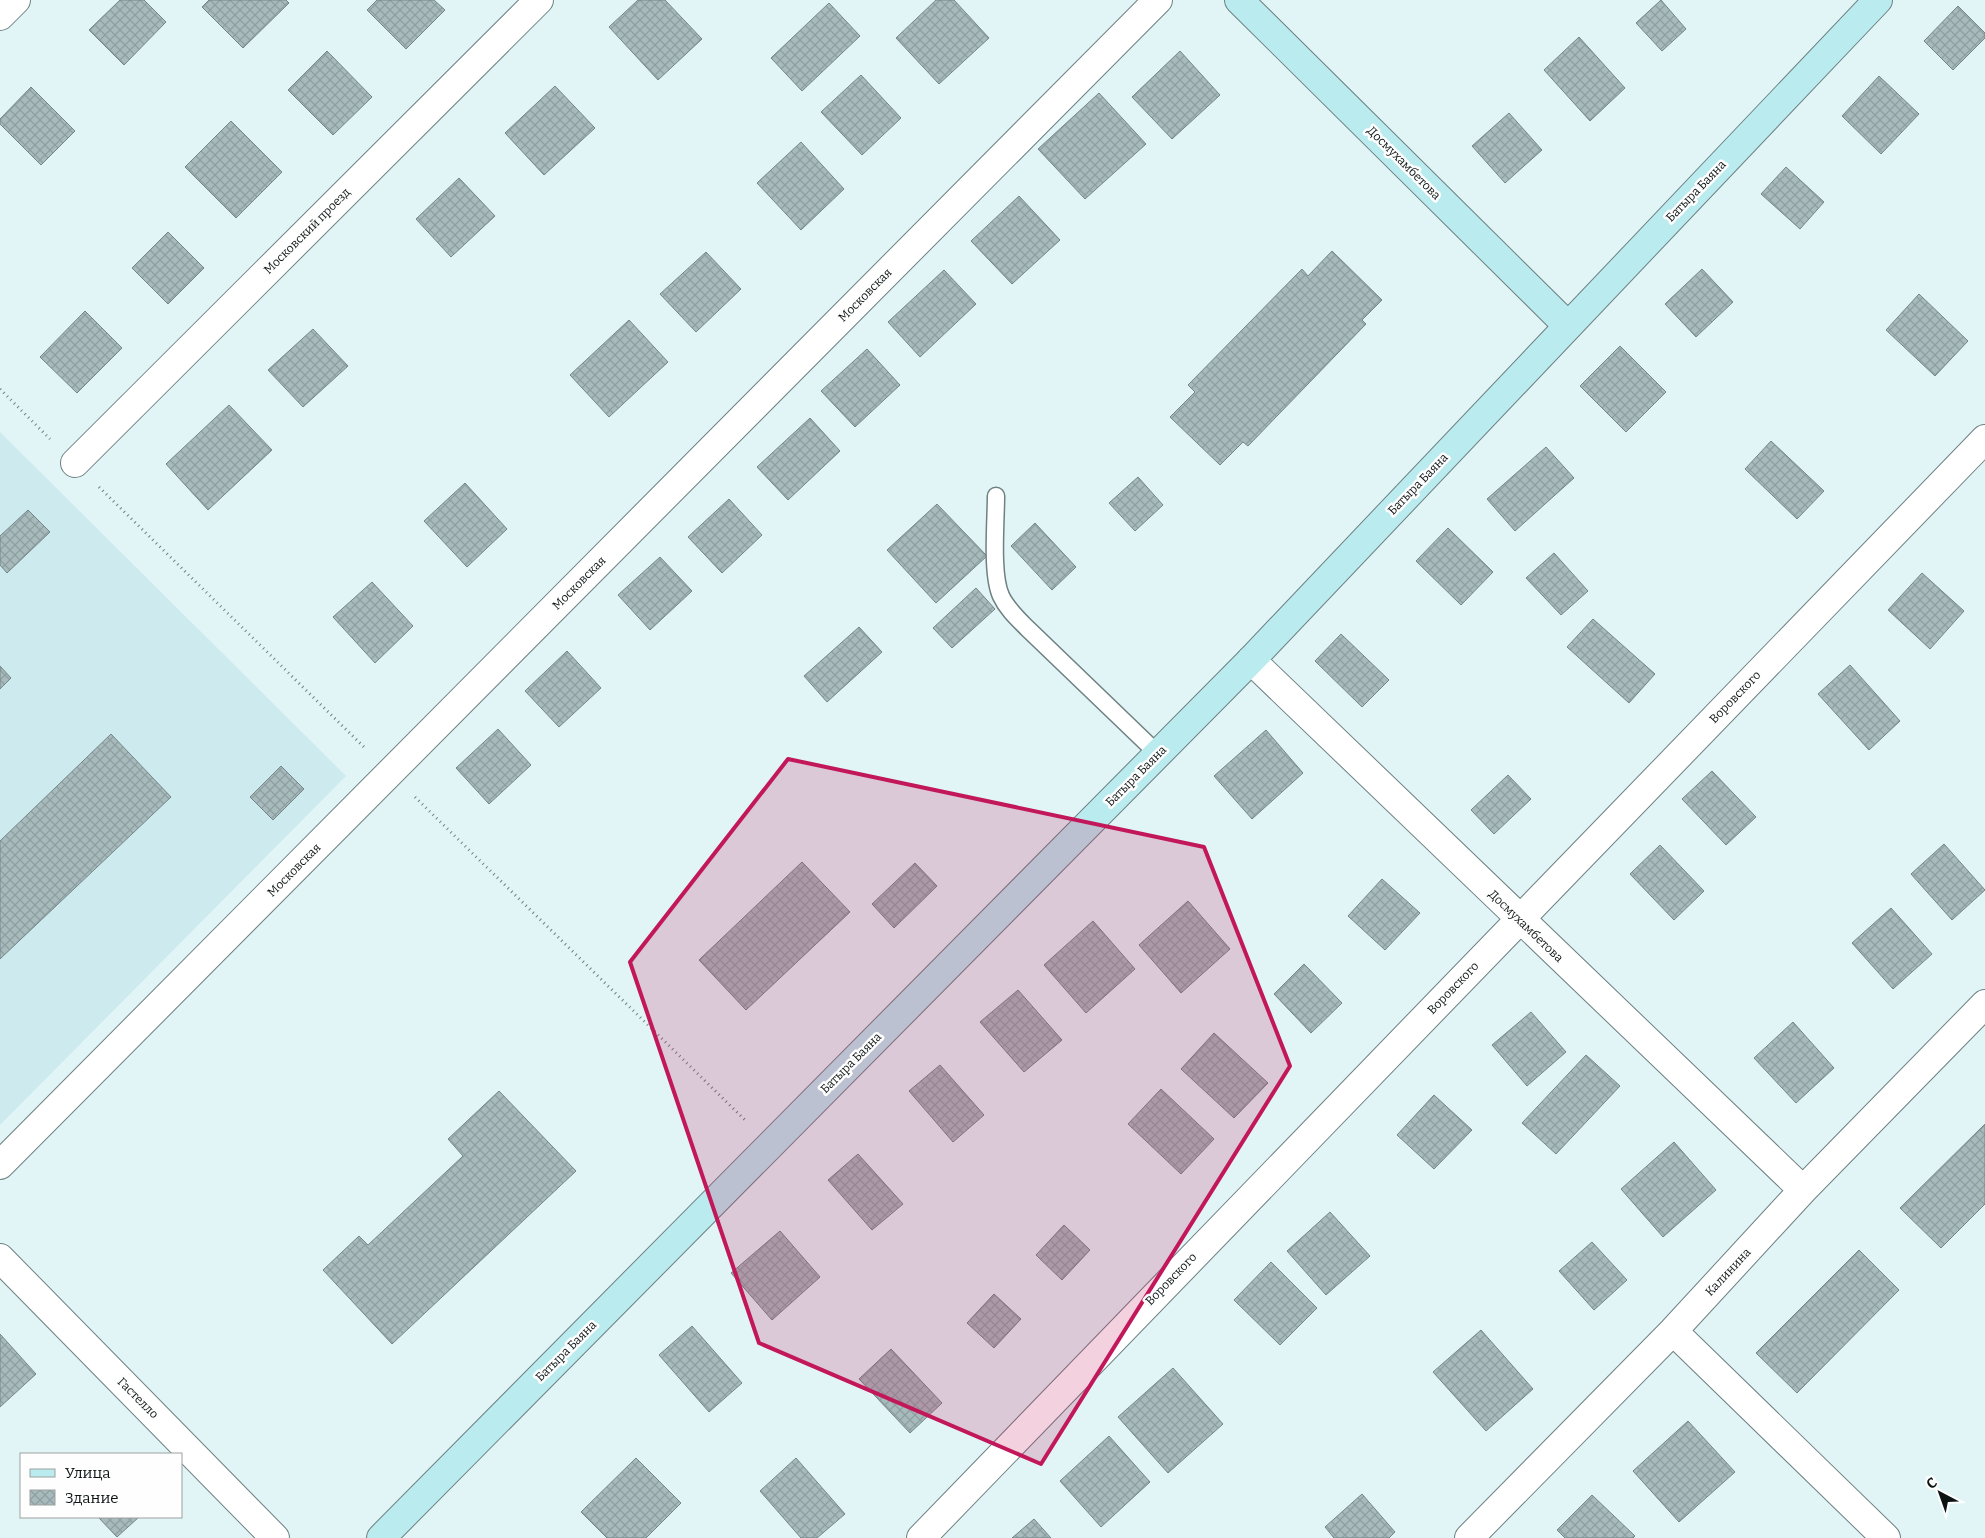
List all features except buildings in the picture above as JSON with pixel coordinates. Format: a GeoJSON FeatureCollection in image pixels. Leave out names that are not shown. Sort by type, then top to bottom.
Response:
{"type":"FeatureCollection","features":[{"type":"Feature","properties":{"kind":"street"},"geometry":{"type":"LineString","coordinates":[[0,16],[16,0]]}},
{"type":"Feature","properties":{"kind":"street","name":"Московский проезд"},"geometry":{"type":"LineString","coordinates":[[75,463],[539,0]]}},
{"type":"Feature","properties":{"kind":"street","name":"Московская"},"geometry":{"type":"LineString","coordinates":[[0,1165],[1158,0]]}},
{"type":"Feature","properties":{"kind":"street","name":"Досмухамбетова"},"geometry":{"type":"LineString","coordinates":[[1239,0],[1568,326]]}},
{"type":"Feature","properties":{"kind":"street","name":"Батыра Баяна"},"geometry":{"type":"LineString","coordinates":[[381,1538],[1251,660],[1878,0]]}},
{"type":"Feature","properties":{"kind":"street","name":"Воровского"},"geometry":{"type":"LineString","coordinates":[[921,1538],[1985,439]]}},
{"type":"Feature","properties":{"kind":"street","name":"Досмухамбетова"},"geometry":{"type":"LineString","coordinates":[[1251,660],[1519,920],[1803,1190]]}},
{"type":"Feature","properties":{"kind":"street","name":"Калинина"},"geometry":{"type":"LineString","coordinates":[[1469,1538],[1673,1331],[1803,1190],[1985,1004]]}},
{"type":"Feature","properties":{"kind":"street","name":"Гастелло"},"geometry":{"type":"LineString","coordinates":[[0,1258],[276,1538]]}},
{"type":"Feature","properties":{"kind":"street"},"geometry":{"type":"LineString","coordinates":[[1673,1331],[1886,1538]]}},
{"type":"Feature","properties":{"kind":"lane"},"geometry":{"type":"LineString","coordinates":[[996,496],[996,578],[1001,596],[1011,611],[1028,629],[1158,754]]}},
{"type":"Feature","properties":{"kind":"highlighted area"},"geometry":{"type":"Polygon","coordinates":[[[788,759],[1204,847],[1290,1066],[1041,1464],[759,1343],[630,962],[788,759]]]}},
{"type":"Feature","properties":{"kind":"shaded area"},"geometry":{"type":"Polygon","coordinates":[[[0,432],[346,776],[0,1125],[0,432]]]}}]}
